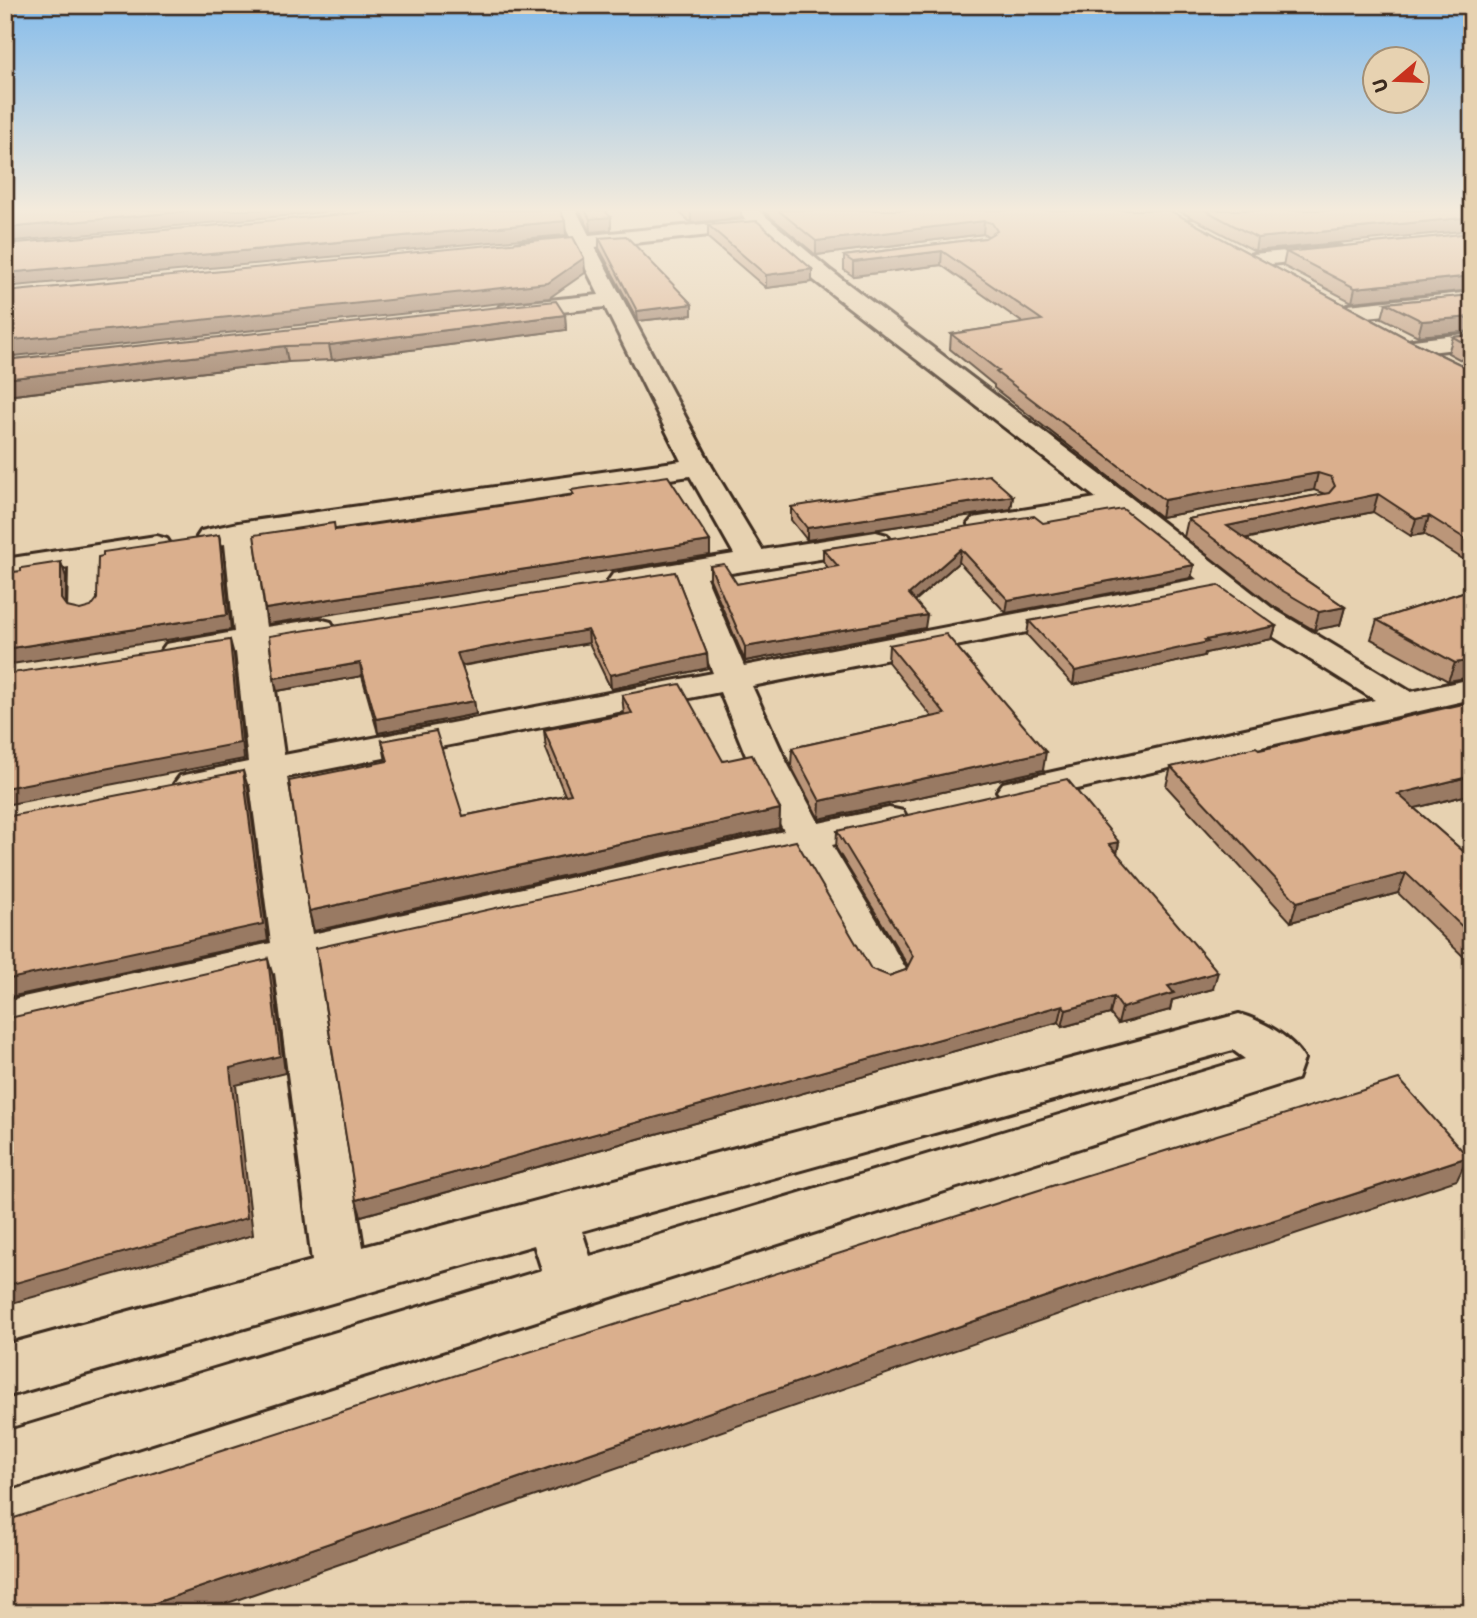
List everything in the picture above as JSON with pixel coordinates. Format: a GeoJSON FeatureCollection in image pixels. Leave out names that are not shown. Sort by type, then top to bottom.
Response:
{"type":"FeatureCollection","features":[{"type":"Feature","properties":{"kind":"street"},"geometry":{"type":"LineString","coordinates":[[605,286],[698,467],[753,560]]}},
{"type":"Feature","properties":{"kind":"street"},"geometry":{"type":"LineString","coordinates":[[838,286],[1293,637],[1407,704]]}},
{"type":"Feature","properties":{"kind":"street"},"geometry":{"type":"LineString","coordinates":[[1324,299],[1448,365]]}},
{"type":"Feature","properties":{"kind":"street"},"geometry":{"type":"LineString","coordinates":[[1348,312],[1472,299]]}},
{"type":"Feature","properties":{"kind":"street"},"geometry":{"type":"LineString","coordinates":[[489,313],[613,300]]}},
{"type":"Feature","properties":{"kind":"street"},"geometry":{"type":"LineString","coordinates":[[1413,347],[1472,340]]}},
{"type":"Feature","properties":{"kind":"street"},"geometry":{"type":"LineString","coordinates":[[5,568],[698,467]]}},
{"type":"Feature","properties":{"kind":"street"},"geometry":{"type":"LineString","coordinates":[[957,528],[1120,503]]}},
{"type":"Feature","properties":{"kind":"street"},"geometry":{"type":"LineString","coordinates":[[1154,530],[1194,523]]}},
{"type":"Feature","properties":{"kind":"street"},"geometry":{"type":"LineString","coordinates":[[238,533],[267,769],[341,1277]]}},
{"type":"Feature","properties":{"kind":"street"},"geometry":{"type":"LineString","coordinates":[[597,585],[902,537]]}},
{"type":"Feature","properties":{"kind":"street"},"geometry":{"type":"LineString","coordinates":[[85,556],[85,613]]}},
{"type":"Feature","properties":{"kind":"street"},"geometry":{"type":"LineString","coordinates":[[688,571],[713,625],[732,679],[768,763],[887,974]]}},
{"type":"Feature","properties":{"kind":"street"},"geometry":{"type":"LineString","coordinates":[[162,790],[1222,584]]}},
{"type":"Feature","properties":{"kind":"street"},"geometry":{"type":"LineString","coordinates":[[156,654],[345,624]]}},
{"type":"Feature","properties":{"kind":"street"},"geometry":{"type":"LineString","coordinates":[[980,799],[1472,689]]}},
{"type":"Feature","properties":{"kind":"street"},"geometry":{"type":"LineString","coordinates":[[5,1018],[928,811]]}},
{"type":"Feature","properties":{"kind":"street"},"geometry":{"type":"LineString","coordinates":[[5,1371],[552,1218],[1240,1031],[1280,1059],[1280,1066],[5,1461]]}},
{"type":"Feature","properties":{"kind":"street"},"geometry":{"type":"LineString","coordinates":[[552,1218],[573,1285]]}},
{"type":"Feature","properties":{"kind":"building"},"geometry":{"type":"Polygon","coordinates":[[[72,286],[525,286],[5,341],[5,292],[72,286]]]}},
{"type":"Feature","properties":{"kind":"building"},"geometry":{"type":"Polygon","coordinates":[[[624,286],[674,286],[692,304],[637,311],[624,286]]]}},
{"type":"Feature","properties":{"kind":"building"},"geometry":{"type":"Polygon","coordinates":[[[992,286],[1309,286],[1472,370],[1472,543],[1429,516],[1416,519],[1378,494],[1227,526],[1345,607],[1319,612],[1278,588],[1188,519],[1329,493],[1335,486],[1331,477],[1318,473],[1164,500],[996,372],[999,371],[951,334],[1042,320],[992,286]]]}},
{"type":"Feature","properties":{"kind":"building"},"geometry":{"type":"Polygon","coordinates":[[[1350,286],[1379,286],[1355,288],[1350,286]]]}},
{"type":"Feature","properties":{"kind":"building"},"geometry":{"type":"Polygon","coordinates":[[[1472,295],[1472,317],[1422,321],[1386,303],[1472,295]]]}},
{"type":"Feature","properties":{"kind":"building"},"geometry":{"type":"Polygon","coordinates":[[[556,301],[565,315],[329,345],[285,346],[5,379],[5,360],[556,301]]]}},
{"type":"Feature","properties":{"kind":"building"},"geometry":{"type":"Polygon","coordinates":[[[1472,335],[1472,348],[1453,337],[1472,335]]]}},
{"type":"Feature","properties":{"kind":"building"},"geometry":{"type":"Polygon","coordinates":[[[989,475],[1013,496],[807,528],[791,507],[989,475]]]}},
{"type":"Feature","properties":{"kind":"building"},"geometry":{"type":"Polygon","coordinates":[[[668,476],[710,541],[265,609],[254,535],[334,523],[335,530],[574,495],[571,490],[668,476]]]}},
{"type":"Feature","properties":{"kind":"building"},"geometry":{"type":"Polygon","coordinates":[[[1123,509],[1194,565],[1008,600],[961,549],[909,594],[927,615],[745,647],[710,566],[724,564],[737,584],[838,566],[823,549],[1034,516],[1043,523],[1123,509]]]}},
{"type":"Feature","properties":{"kind":"building"},"geometry":{"type":"Polygon","coordinates":[[[219,535],[227,615],[5,649],[5,573],[61,562],[61,599],[67,607],[80,610],[91,607],[97,599],[98,557],[103,556],[103,552],[219,535]]]}},
{"type":"Feature","properties":{"kind":"building"},"geometry":{"type":"Polygon","coordinates":[[[675,572],[707,654],[610,675],[588,630],[457,653],[474,701],[376,719],[360,663],[274,678],[269,636],[675,572]]]}},
{"type":"Feature","properties":{"kind":"building"},"geometry":{"type":"Polygon","coordinates":[[[1218,585],[1276,626],[1075,671],[1029,621],[1218,585]]]}},
{"type":"Feature","properties":{"kind":"building"},"geometry":{"type":"Polygon","coordinates":[[[1472,589],[1472,660],[1455,663],[1377,620],[1472,589]]]}},
{"type":"Feature","properties":{"kind":"building"},"geometry":{"type":"Polygon","coordinates":[[[946,634],[1046,752],[820,801],[792,748],[945,714],[889,645],[946,634]]]}},
{"type":"Feature","properties":{"kind":"building"},"geometry":{"type":"Polygon","coordinates":[[[230,640],[240,743],[5,788],[5,674],[230,640]]]}},
{"type":"Feature","properties":{"kind":"building"},"geometry":{"type":"Polygon","coordinates":[[[680,684],[723,761],[752,755],[780,809],[309,911],[289,781],[388,761],[382,741],[436,731],[463,816],[571,794],[544,730],[632,713],[622,695],[680,684]]]}},
{"type":"Feature","properties":{"kind":"building"},"geometry":{"type":"Polygon","coordinates":[[[1472,702],[1472,776],[1398,794],[1472,859],[1472,936],[1406,873],[1297,902],[1171,767],[1256,747],[1260,750],[1472,702]]]}},
{"type":"Feature","properties":{"kind":"building"},"geometry":{"type":"Polygon","coordinates":[[[243,771],[263,924],[5,980],[5,817],[243,771]]]}},
{"type":"Feature","properties":{"kind":"building"},"geometry":{"type":"Polygon","coordinates":[[[1067,779],[1119,842],[1109,844],[1218,972],[1168,986],[1174,993],[1122,1008],[1114,997],[1066,1010],[1063,1005],[356,1200],[316,948],[796,841],[871,969],[889,976],[906,970],[913,956],[837,831],[1067,779]]]}},
{"type":"Feature","properties":{"kind":"building"},"geometry":{"type":"Polygon","coordinates":[[[268,959],[280,1056],[230,1068],[247,1218],[5,1286],[5,1019],[268,959]]]}},
{"type":"Feature","properties":{"kind":"building"},"geometry":{"type":"Polygon","coordinates":[[[1399,1079],[1468,1157],[1158,1258],[126,1613],[5,1613],[5,1521],[1058,1184],[1399,1079]]]}}]}
